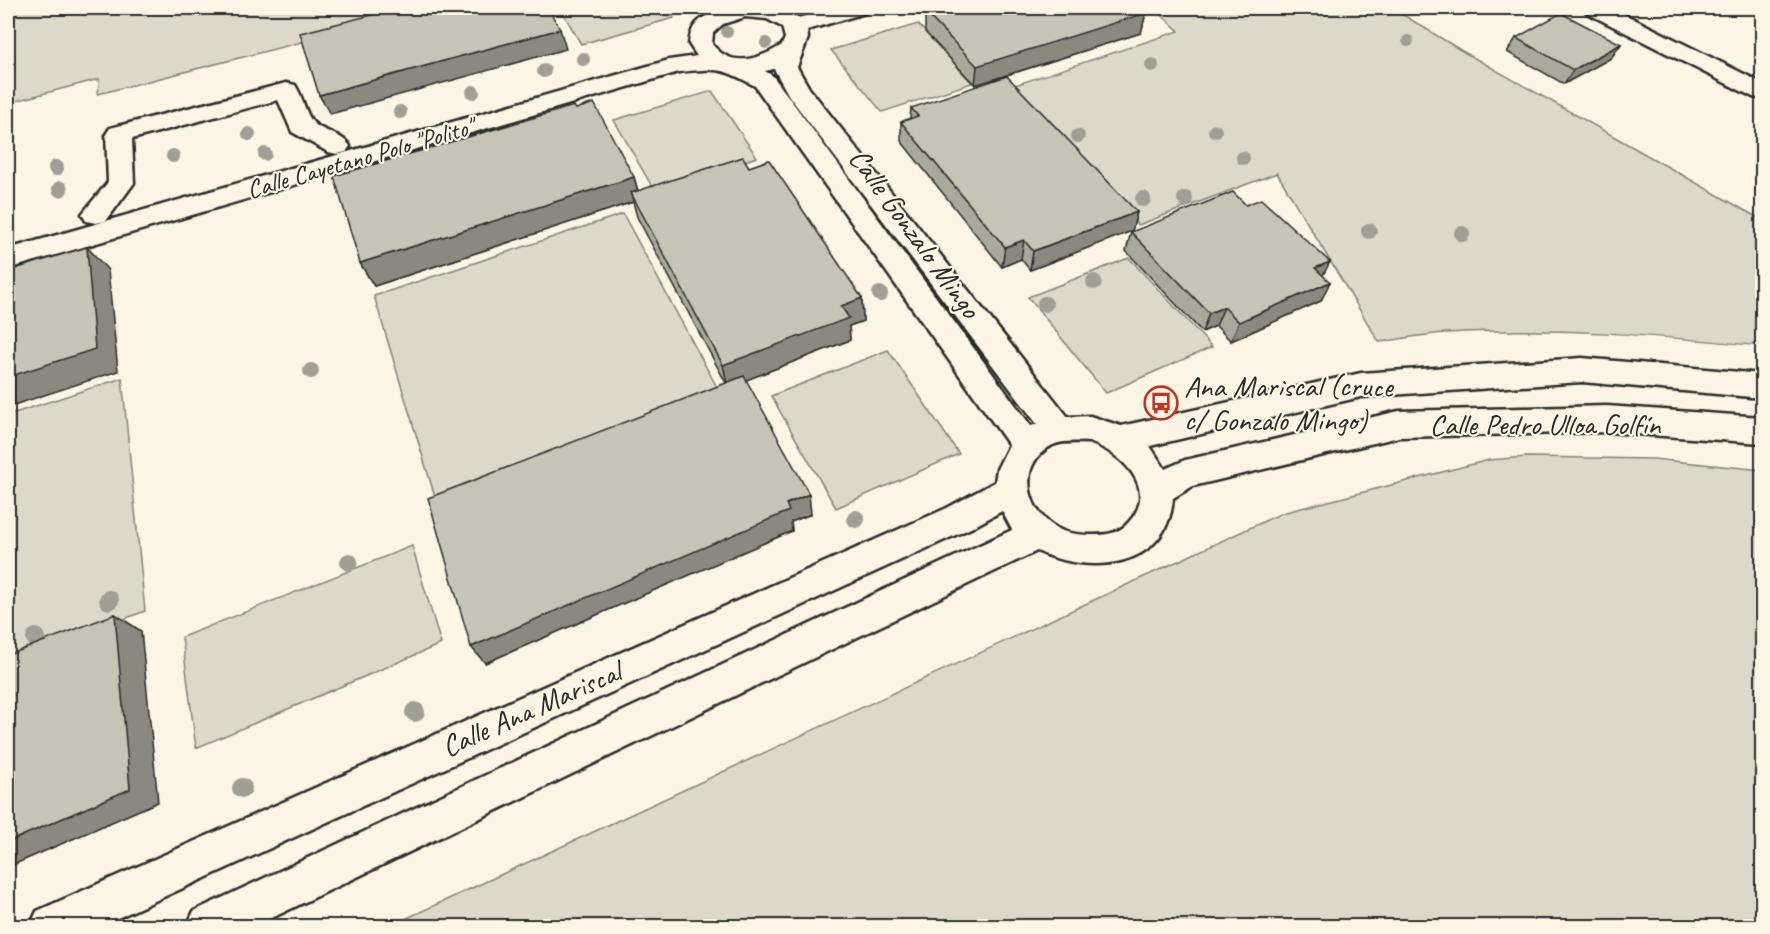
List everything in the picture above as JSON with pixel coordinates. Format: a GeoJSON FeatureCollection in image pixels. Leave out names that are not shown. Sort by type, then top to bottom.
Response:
{"type":"FeatureCollection","features":[{"type":"Feature","properties":{"kind":"street"},"geometry":{"type":"LineString","coordinates":[[793,38],[786,18],[773,13],[752,10],[727,10],[706,26],[699,35],[706,53],[741,68],[772,63],[793,38],[857,8]]}},
{"type":"Feature","properties":{"kind":"street"},"geometry":{"type":"LineString","coordinates":[[1595,8],[1762,92]]}},
{"type":"Feature","properties":{"kind":"street","name":"Calle Gonzalo Mingo"},"geometry":{"type":"LineString","coordinates":[[793,38],[785,67],[798,91],[1060,430]]}},
{"type":"Feature","properties":{"kind":"street","name":"Calle Cayetano Polo \"Polito\""},"geometry":{"type":"LineString","coordinates":[[8,239],[337,146],[706,53]]}},
{"type":"Feature","properties":{"kind":"street","name":"Calle Cayetano Polo \"Polito\""},"geometry":{"type":"LineString","coordinates":[[8,259],[677,65],[706,53]]}},
{"type":"Feature","properties":{"kind":"street","name":"Calle Gonzalo Mingo"},"geometry":{"type":"LineString","coordinates":[[741,68],[764,81],[1027,445]]}},
{"type":"Feature","properties":{"kind":"street"},"geometry":{"type":"LineString","coordinates":[[96,214],[121,183],[119,134],[286,90],[301,126],[337,146]]}},
{"type":"Feature","properties":{"kind":"street","name":"Calle Pedro Ulloa Golfín"},"geometry":{"type":"LineString","coordinates":[[1119,440],[1361,385],[1582,370],[1762,386]]}},
{"type":"Feature","properties":{"kind":"street","name":"Calle Pedro Ulloa Golfín"},"geometry":{"type":"LineString","coordinates":[[1157,490],[1185,474],[1399,424],[1607,419],[1762,430]]}},
{"type":"Feature","properties":{"kind":"street"},"geometry":{"type":"LineString","coordinates":[[1090,429],[1119,440],[1145,461],[1157,490],[1154,517],[1135,539],[1105,551],[1070,549],[1038,534],[1019,513],[1010,490],[1013,465],[1027,445],[1042,435],[1060,430],[1090,429]]}},
{"type":"Feature","properties":{"kind":"street","name":"Calle Ana Mariscal"},"geometry":{"type":"LineString","coordinates":[[51,927],[959,518],[1010,490]]}},
{"type":"Feature","properties":{"kind":"street","name":"Calle Ana Mariscal"},"geometry":{"type":"LineString","coordinates":[[209,927],[1038,534]]}},
{"type":"Feature","properties":{"kind":"shaded area"},"geometry":{"type":"Polygon","coordinates":[[[8,8],[435,8],[98,94],[99,79],[8,103],[8,8]]]}},
{"type":"Feature","properties":{"kind":"shaded area"},"geometry":{"type":"Polygon","coordinates":[[[560,8],[666,8],[674,18],[581,44],[560,8]]]}},
{"type":"Feature","properties":{"kind":"shaded area"},"geometry":{"type":"Polygon","coordinates":[[[1154,8],[1392,8],[1462,51],[1762,220],[1762,346],[1565,331],[1486,331],[1439,334],[1379,342],[1277,173],[1138,225],[1006,88],[1179,31],[1154,8]]]}},
{"type":"Feature","properties":{"kind":"shaded area"},"geometry":{"type":"Polygon","coordinates":[[[918,24],[972,83],[882,112],[831,50],[918,24]]]}},
{"type":"Feature","properties":{"kind":"shaded area"},"geometry":{"type":"Polygon","coordinates":[[[712,91],[757,157],[654,190],[614,120],[712,91]]]}},
{"type":"Feature","properties":{"kind":"shaded area"},"geometry":{"type":"Polygon","coordinates":[[[623,214],[718,389],[435,497],[374,296],[623,214]]]}},
{"type":"Feature","properties":{"kind":"shaded area"},"geometry":{"type":"Polygon","coordinates":[[[1129,258],[1212,347],[1106,393],[1028,297],[1129,258]]]}},
{"type":"Feature","properties":{"kind":"shaded area"},"geometry":{"type":"Polygon","coordinates":[[[888,350],[959,454],[836,508],[771,396],[888,350]]]}},
{"type":"Feature","properties":{"kind":"shaded area"},"geometry":{"type":"Polygon","coordinates":[[[122,378],[145,611],[8,664],[8,415],[122,378]]]}},
{"type":"Feature","properties":{"kind":"shaded area"},"geometry":{"type":"Polygon","coordinates":[[[1527,457],[1653,459],[1762,470],[1762,926],[390,926],[1282,513],[1489,460],[1527,457]]]}},
{"type":"Feature","properties":{"kind":"shaded area"},"geometry":{"type":"Polygon","coordinates":[[[412,546],[441,644],[196,748],[182,637],[412,546]]]}},
{"type":"Feature","properties":{"kind":"building"},"geometry":{"type":"Polygon","coordinates":[[[400,8],[548,8],[560,29],[319,95],[300,33],[400,8]]]}},
{"type":"Feature","properties":{"kind":"building"},"geometry":{"type":"Polygon","coordinates":[[[938,8],[1139,8],[1146,13],[977,66],[925,12],[938,8]]]}},
{"type":"Feature","properties":{"kind":"building"},"geometry":{"type":"Polygon","coordinates":[[[1561,13],[1621,44],[1573,70],[1516,38],[1561,13]]]}},
{"type":"Feature","properties":{"kind":"building"},"geometry":{"type":"Polygon","coordinates":[[[1007,76],[1137,212],[1033,251],[1024,240],[1005,247],[901,122],[918,116],[911,108],[1007,76]]]}},
{"type":"Feature","properties":{"kind":"building"},"geometry":{"type":"Polygon","coordinates":[[[594,103],[634,177],[360,263],[334,176],[574,106],[576,109],[594,103]]]}},
{"type":"Feature","properties":{"kind":"building"},"geometry":{"type":"Polygon","coordinates":[[[743,157],[749,167],[769,160],[862,298],[841,306],[849,318],[723,365],[631,193],[743,157]]]}},
{"type":"Feature","properties":{"kind":"building"},"geometry":{"type":"Polygon","coordinates":[[[1233,192],[1246,205],[1261,199],[1330,262],[1315,268],[1330,282],[1239,322],[1224,307],[1209,313],[1131,232],[1233,192]]]}},
{"type":"Feature","properties":{"kind":"building"},"geometry":{"type":"Polygon","coordinates":[[[87,247],[95,349],[8,377],[8,271],[87,247]]]}},
{"type":"Feature","properties":{"kind":"building"},"geometry":{"type":"Polygon","coordinates":[[[744,376],[809,494],[786,504],[789,511],[471,647],[428,498],[744,376]]]}},
{"type":"Feature","properties":{"kind":"building"},"geometry":{"type":"Polygon","coordinates":[[[115,614],[130,789],[8,842],[8,655],[115,614]]]}},
{"type":"Feature","properties":{"kind":"place","name":"Ana Mariscal (cruce c/ Gonzalo Mingo)"},"geometry":{"type":"Point","coordinates":[1161,403]}}]}
